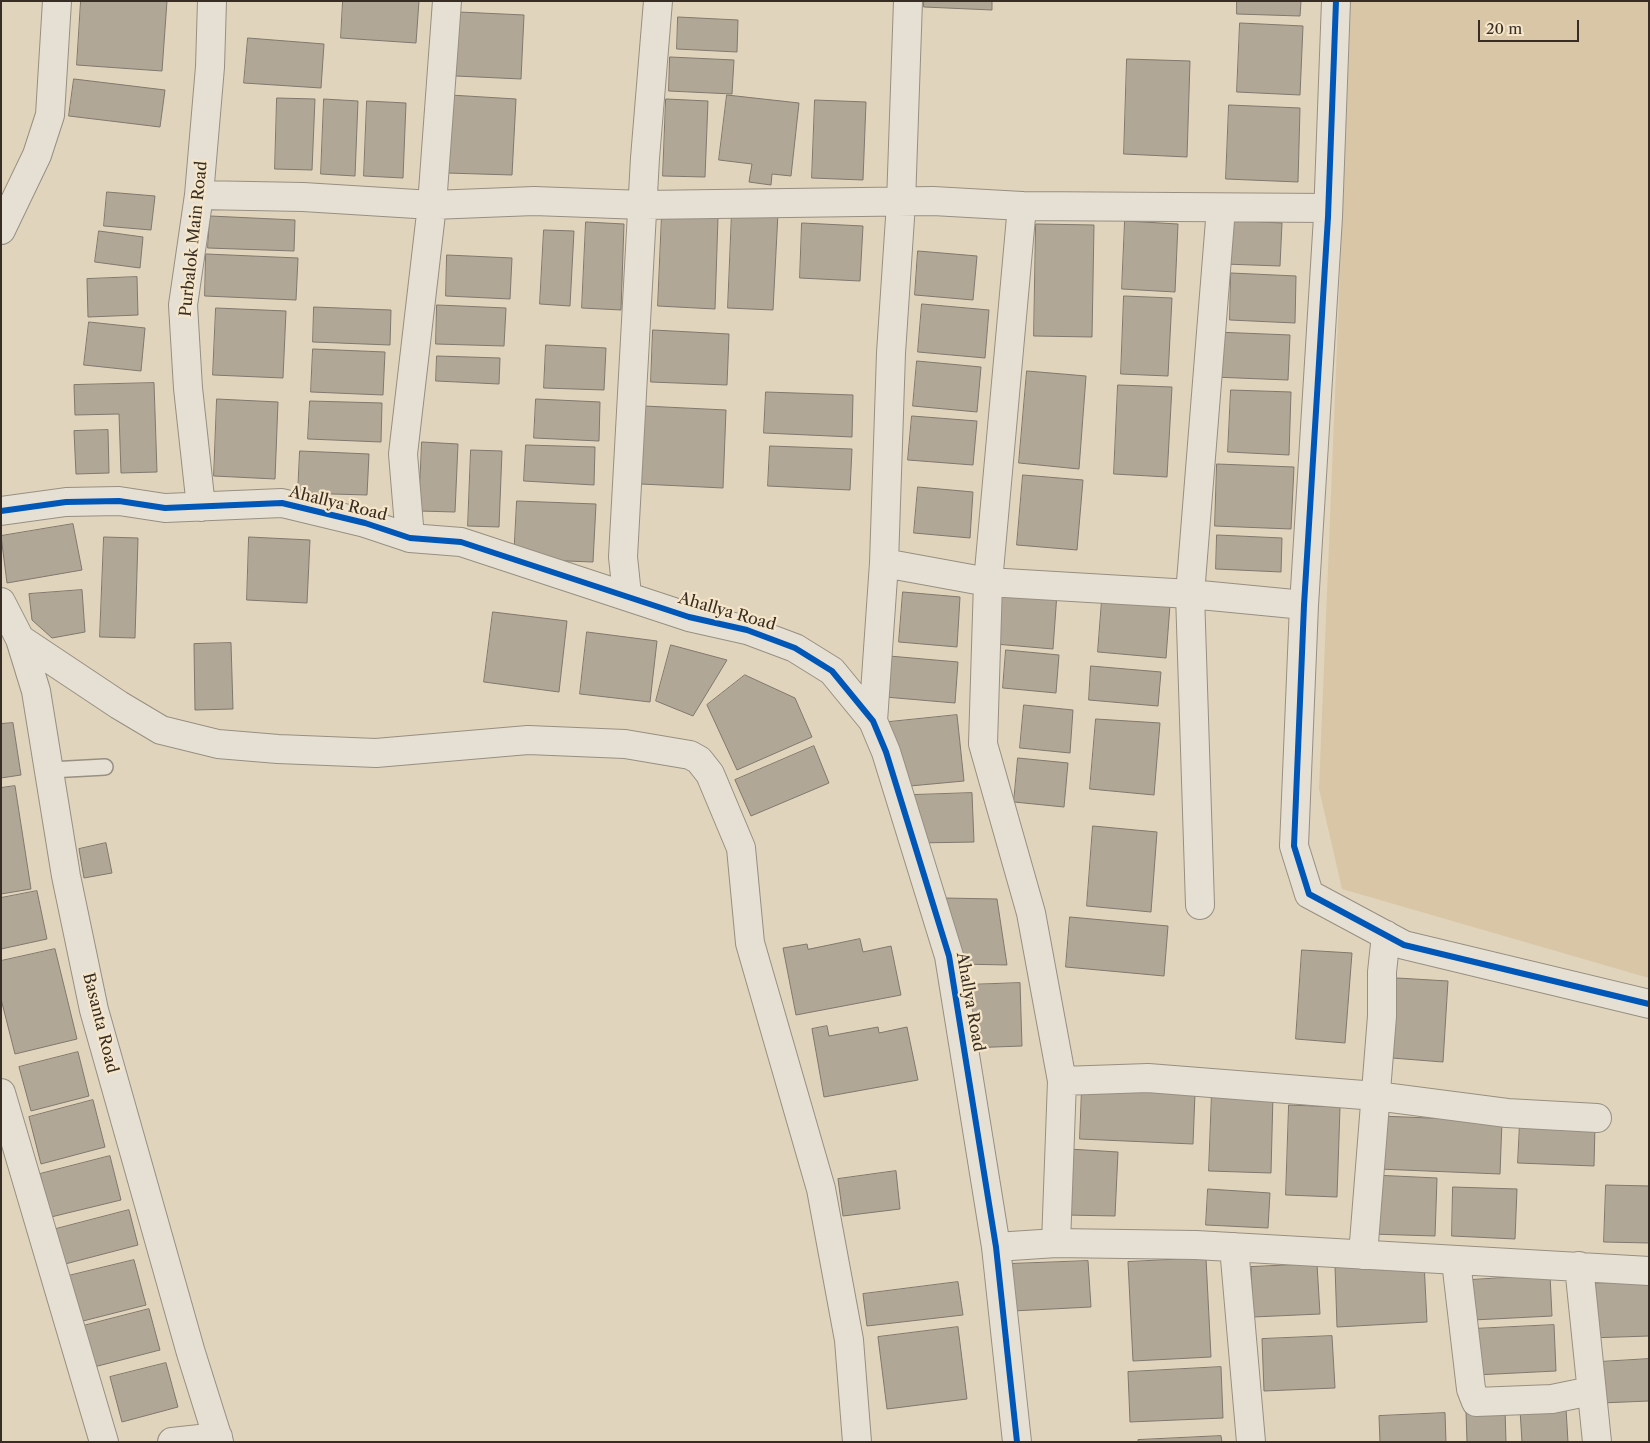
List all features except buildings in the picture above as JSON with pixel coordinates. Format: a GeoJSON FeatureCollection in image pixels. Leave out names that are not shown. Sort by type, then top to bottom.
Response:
{"type":"FeatureCollection","features":[{"type":"Feature","properties":{"kind":"street"},"geometry":{"type":"LineString","coordinates":[[1,230],[37,155],[50,115],[57,1]]}},
{"type":"Feature","properties":{"kind":"street","name":"Purbalok Main Road"},"geometry":{"type":"LineString","coordinates":[[201,507],[188,388],[183,305],[199,195],[210,67],[212,1]]}},
{"type":"Feature","properties":{"kind":"street"},"geometry":{"type":"LineString","coordinates":[[410,538],[403,454],[432,205],[447,1]]}},
{"type":"Feature","properties":{"kind":"street"},"geometry":{"type":"LineString","coordinates":[[626,595],[623,557],[643,205],[658,1]]}},
{"type":"Feature","properties":{"kind":"street"},"geometry":{"type":"LineString","coordinates":[[873,721],[884,563],[891,352],[901,203],[908,1]]}},
{"type":"Feature","properties":{"kind":"street"},"geometry":{"type":"LineString","coordinates":[[1336,1],[1328,208],[1304,605],[1294,846],[1309,894],[1404,945],[1649,1004]]}},
{"type":"Feature","properties":{"kind":"street"},"geometry":{"type":"LineString","coordinates":[[199,195],[303,197],[432,205],[534,201],[643,205],[838,201],[901,203],[933,201],[1022,206],[1328,208]]}},
{"type":"Feature","properties":{"kind":"street"},"geometry":{"type":"LineString","coordinates":[[1022,206],[988,582],[983,744],[1031,913],[1062,1081],[1056,1243]]}},
{"type":"Feature","properties":{"kind":"street"},"geometry":{"type":"LineString","coordinates":[[1200,905],[1190,594],[1221,208]]}},
{"type":"Feature","properties":{"kind":"street","name":"Ahallya Road"},"geometry":{"type":"LineString","coordinates":[[1,512],[66,502],[119,501],[165,508],[282,503],[365,523],[410,538],[461,542],[689,617],[747,630],[795,648],[832,671],[873,721],[886,752],[949,956],[996,1247],[1017,1442]]}},
{"type":"Feature","properties":{"kind":"street"},"geometry":{"type":"LineString","coordinates":[[884,563],[988,582],[1190,594],[1304,605]]}},
{"type":"Feature","properties":{"kind":"street","name":"Basanta Road"},"geometry":{"type":"LineString","coordinates":[[1,602],[20,639],[36,691],[66,876],[94,1010],[191,1353],[218,1439]]}},
{"type":"Feature","properties":{"kind":"street"},"geometry":{"type":"LineString","coordinates":[[20,639],[119,705],[161,730],[218,744],[278,749],[376,753],[528,740],[625,744],[690,756],[699,760],[710,774],[741,848],[750,943],[822,1189],[849,1340],[858,1442]]}},
{"type":"Feature","properties":{"kind":"street"},"geometry":{"type":"LineString","coordinates":[[1364,1256],[1386,935]]}},
{"type":"Feature","properties":{"kind":"street"},"geometry":{"type":"LineString","coordinates":[[1062,1081],[1148,1078],[1376,1096],[1507,1113],[1597,1118]]}},
{"type":"Feature","properties":{"kind":"street"},"geometry":{"type":"LineString","coordinates":[[1,1093],[104,1442]]}},
{"type":"Feature","properties":{"kind":"street"},"geometry":{"type":"LineString","coordinates":[[996,1247],[1056,1243],[1234,1247],[1364,1256],[1579,1266],[1649,1272]]}},
{"type":"Feature","properties":{"kind":"street"},"geometry":{"type":"LineString","coordinates":[[1234,1247],[1251,1442]]}},
{"type":"Feature","properties":{"kind":"street"},"geometry":{"type":"LineString","coordinates":[[1456,1261],[1471,1389],[1476,1402],[1552,1400],[1591,1391]]}},
{"type":"Feature","properties":{"kind":"street"},"geometry":{"type":"LineString","coordinates":[[1579,1266],[1598,1442]]}},
{"type":"Feature","properties":{"kind":"street"},"geometry":{"type":"LineString","coordinates":[[172,1442],[218,1439]]}},
{"type":"Feature","properties":{"kind":"lane"},"geometry":{"type":"LineString","coordinates":[[50,770],[105,767]]}},
{"type":"Feature","properties":{"kind":"shaded area"},"geometry":{"type":"Polygon","coordinates":[[[1351,1],[1649,1],[1649,978],[1342,889],[1319,789],[1351,1]]]}},
{"type":"Feature","properties":{"kind":"cycle path"},"geometry":{"type":"LineString","coordinates":[[1336,1],[1328,217],[1304,605],[1294,846],[1309,894],[1404,945],[1649,1004]]}},
{"type":"Feature","properties":{"kind":"cycle path"},"geometry":{"type":"LineString","coordinates":[[1,511],[66,502],[119,501],[165,508],[282,503],[365,523],[410,538],[461,542],[689,617],[747,630],[795,648],[832,671],[873,721],[886,752],[949,956],[996,1247],[1017,1442]]}}]}
